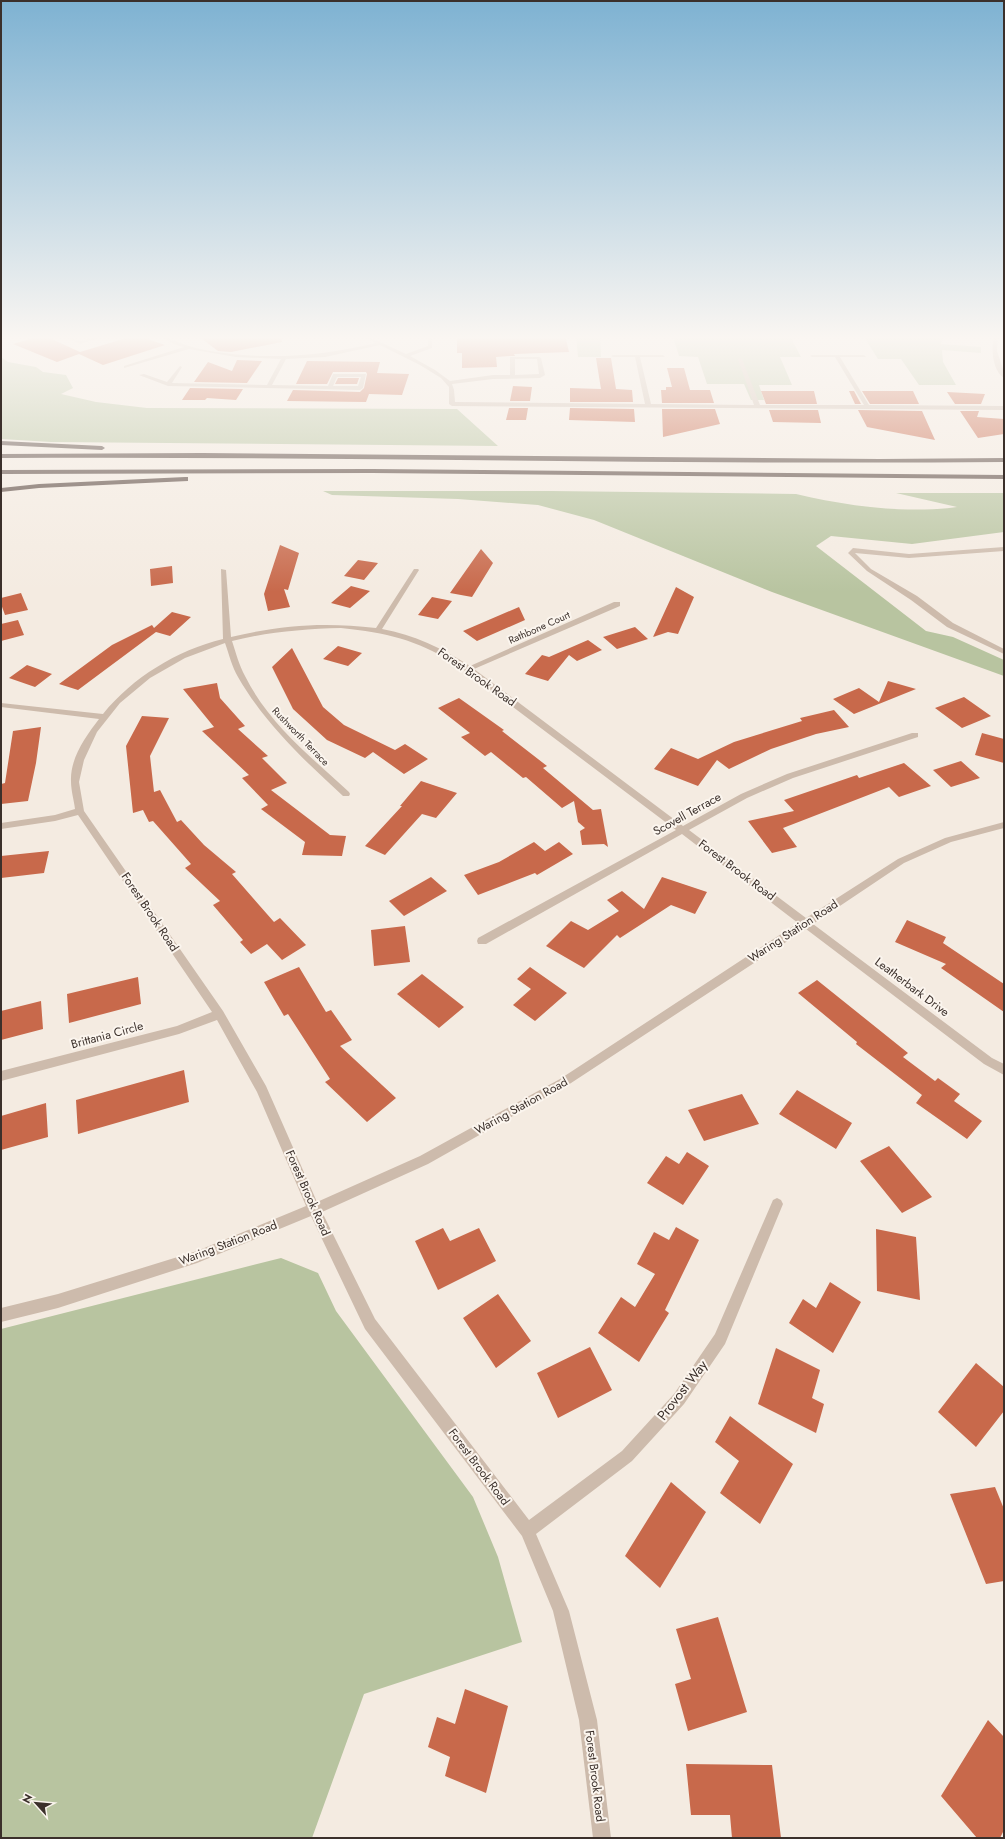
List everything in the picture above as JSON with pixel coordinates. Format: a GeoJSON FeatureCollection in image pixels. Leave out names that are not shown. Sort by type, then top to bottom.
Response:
{"type":"FeatureCollection","features":[{"type":"Feature","properties":{"kind":"highway"},"geometry":{"type":"LineString","coordinates":[[1,442],[253,455]]}},
{"type":"Feature","properties":{"kind":"highway"},"geometry":{"type":"LineString","coordinates":[[1,456],[253,455],[880,461],[1004,460]]}},
{"type":"Feature","properties":{"kind":"highway"},"geometry":{"type":"LineString","coordinates":[[1,472],[442,472],[1004,477]]}},
{"type":"Feature","properties":{"kind":"highway"},"geometry":{"type":"LineString","coordinates":[[1,490],[39,486],[184,479],[442,472]]}},
{"type":"Feature","properties":{"kind":"street"},"geometry":{"type":"LineString","coordinates":[[1004,549],[928,556],[909,556],[853,550],[851,553],[870,570],[914,598],[950,625],[1004,652]]}},
{"type":"Feature","properties":{"kind":"street","name":"Rushworth Terrace"},"geometry":{"type":"LineString","coordinates":[[223,570],[227,639],[242,676],[264,712],[297,749],[346,794]]}},
{"type":"Feature","properties":{"kind":"street"},"geometry":{"type":"LineString","coordinates":[[378,630],[416,570]]}},
{"type":"Feature","properties":{"kind":"street","name":"Rathbone Court"},"geometry":{"type":"LineString","coordinates":[[469,669],[617,604]]}},
{"type":"Feature","properties":{"kind":"street","name":"Forest Brook Road"},"geometry":{"type":"LineString","coordinates":[[602,1838],[588,1720],[561,1611],[527,1531],[370,1324],[314,1209],[262,1090],[219,1014],[80,811],[75,778],[85,746],[103,717],[125,693],[158,669],[194,651],[227,639],[255,633],[322,626],[378,630],[404,636],[428,644],[450,656],[469,669],[806,923]]}},
{"type":"Feature","properties":{"kind":"street"},"geometry":{"type":"LineString","coordinates":[[1,705],[103,717]]}},
{"type":"Feature","properties":{"kind":"street","name":"Scovell Terrace"},"geometry":{"type":"LineString","coordinates":[[482,941],[744,796],[790,776],[915,735]]}},
{"type":"Feature","properties":{"kind":"street"},"geometry":{"type":"LineString","coordinates":[[1,826],[55,818],[80,811]]}},
{"type":"Feature","properties":{"kind":"street","name":"Waring Station Road"},"geometry":{"type":"LineString","coordinates":[[1,1315],[58,1300],[197,1257],[314,1209],[424,1160],[564,1082],[901,861],[948,840],[1004,825]]}},
{"type":"Feature","properties":{"kind":"street","name":"Leatherbark Drive"},"geometry":{"type":"LineString","coordinates":[[806,923],[988,1061],[1004,1070]]}},
{"type":"Feature","properties":{"kind":"street","name":"Brittania Circle"},"geometry":{"type":"LineString","coordinates":[[1,1076],[179,1030],[219,1014]]}},
{"type":"Feature","properties":{"kind":"street","name":"Provost Way"},"geometry":{"type":"LineString","coordinates":[[527,1531],[627,1456],[679,1399],[720,1339],[777,1204]]}},
{"type":"Feature","properties":{"kind":"green space"},"geometry":{"type":"Polygon","coordinates":[[[1,421],[470,421],[498,446],[51,442],[1,439],[1,421]]]}},
{"type":"Feature","properties":{"kind":"green space"},"geometry":{"type":"Polygon","coordinates":[[[323,491],[551,491],[796,494],[876,508],[918,510],[957,507],[896,493],[1004,493],[1004,532],[912,544],[831,536],[816,546],[926,631],[953,637],[1004,660],[1004,676],[772,592],[594,520],[538,505],[458,499],[332,495],[323,491]]]}},
{"type":"Feature","properties":{"kind":"green space"},"geometry":{"type":"Polygon","coordinates":[[[281,1258],[318,1273],[336,1311],[473,1497],[498,1557],[522,1642],[364,1694],[312,1838],[1,1838],[1,1329],[281,1258]]]}},
{"type":"Feature","properties":{"kind":"building"},"geometry":{"type":"Polygon","coordinates":[[[596,421],[635,421],[635,422],[596,421]]]}},
{"type":"Feature","properties":{"kind":"building"},"geometry":{"type":"Polygon","coordinates":[[[662,421],[719,421],[720,424],[663,437],[662,421]]]}},
{"type":"Feature","properties":{"kind":"building"},"geometry":{"type":"Polygon","coordinates":[[[773,421],[820,421],[821,423],[773,421]]]}},
{"type":"Feature","properties":{"kind":"building"},"geometry":{"type":"Polygon","coordinates":[[[864,421],[926,421],[935,440],[867,427],[864,421]]]}},
{"type":"Feature","properties":{"kind":"building"},"geometry":{"type":"Polygon","coordinates":[[[967,421],[1004,421],[1004,434],[978,438],[967,421]]]}},
{"type":"Feature","properties":{"kind":"building"},"geometry":{"type":"Polygon","coordinates":[[[280,545],[299,553],[288,590],[284,589],[290,607],[268,611],[264,594],[280,545]]]}},
{"type":"Feature","properties":{"kind":"building"},"geometry":{"type":"Polygon","coordinates":[[[481,549],[493,563],[472,597],[450,593],[481,549]]]}},
{"type":"Feature","properties":{"kind":"building"},"geometry":{"type":"Polygon","coordinates":[[[358,560],[378,563],[364,580],[344,576],[358,560]]]}},
{"type":"Feature","properties":{"kind":"building"},"geometry":{"type":"Polygon","coordinates":[[[172,566],[173,583],[151,586],[150,569],[172,566]]]}},
{"type":"Feature","properties":{"kind":"building"},"geometry":{"type":"Polygon","coordinates":[[[351,586],[370,591],[350,608],[331,603],[351,586]]]}},
{"type":"Feature","properties":{"kind":"building"},"geometry":{"type":"Polygon","coordinates":[[[676,587],[694,597],[678,634],[668,632],[653,637],[676,587]]]}},
{"type":"Feature","properties":{"kind":"building"},"geometry":{"type":"Polygon","coordinates":[[[21,593],[28,610],[5,615],[1,604],[1,598],[21,593]]]}},
{"type":"Feature","properties":{"kind":"building"},"geometry":{"type":"Polygon","coordinates":[[[432,597],[452,601],[438,619],[418,615],[432,597]]]}},
{"type":"Feature","properties":{"kind":"building"},"geometry":{"type":"Polygon","coordinates":[[[519,607],[525,620],[477,641],[463,631],[519,607]]]}},
{"type":"Feature","properties":{"kind":"building"},"geometry":{"type":"Polygon","coordinates":[[[172,612],[191,617],[170,636],[156,632],[78,690],[59,684],[112,645],[152,625],[154,628],[172,612]]]}},
{"type":"Feature","properties":{"kind":"building"},"geometry":{"type":"Polygon","coordinates":[[[18,620],[24,635],[1,641],[1,624],[18,620]]]}},
{"type":"Feature","properties":{"kind":"building"},"geometry":{"type":"Polygon","coordinates":[[[635,627],[648,639],[617,649],[603,637],[635,627]]]}},
{"type":"Feature","properties":{"kind":"building"},"geometry":{"type":"Polygon","coordinates":[[[588,640],[602,650],[577,661],[569,655],[548,681],[525,674],[542,655],[549,657],[588,640]]]}},
{"type":"Feature","properties":{"kind":"building"},"geometry":{"type":"Polygon","coordinates":[[[338,646],[362,653],[348,666],[323,659],[338,646]]]}},
{"type":"Feature","properties":{"kind":"building"},"geometry":{"type":"Polygon","coordinates":[[[292,648],[323,707],[344,725],[395,750],[405,744],[428,759],[404,774],[373,752],[365,758],[327,740],[293,709],[272,667],[292,648]]]}},
{"type":"Feature","properties":{"kind":"building"},"geometry":{"type":"Polygon","coordinates":[[[27,665],[52,674],[35,687],[9,678],[27,665]]]}},
{"type":"Feature","properties":{"kind":"building"},"geometry":{"type":"Polygon","coordinates":[[[888,681],[916,689],[854,714],[833,699],[859,688],[879,702],[888,681]]]}},
{"type":"Feature","properties":{"kind":"building"},"geometry":{"type":"Polygon","coordinates":[[[217,683],[220,698],[245,726],[238,729],[268,756],[262,758],[287,783],[271,790],[330,835],[346,836],[342,856],[302,855],[305,842],[261,809],[268,805],[242,778],[249,775],[202,731],[214,727],[183,689],[217,683]]]}},
{"type":"Feature","properties":{"kind":"building"},"geometry":{"type":"Polygon","coordinates":[[[964,697],[991,716],[962,728],[935,708],[964,697]]]}},
{"type":"Feature","properties":{"kind":"building"},"geometry":{"type":"Polygon","coordinates":[[[459,698],[504,730],[502,731],[547,766],[543,768],[593,810],[601,809],[608,847],[604,844],[582,845],[580,831],[585,828],[578,822],[574,801],[562,808],[526,777],[523,778],[491,752],[485,756],[461,737],[470,733],[438,708],[459,698]]]}},
{"type":"Feature","properties":{"kind":"building"},"geometry":{"type":"Polygon","coordinates":[[[834,710],[849,727],[816,734],[771,749],[729,769],[717,760],[698,786],[654,769],[671,748],[698,759],[734,742],[802,721],[800,718],[834,710]]]}},
{"type":"Feature","properties":{"kind":"building"},"geometry":{"type":"Polygon","coordinates":[[[142,716],[169,718],[150,756],[154,792],[160,790],[177,822],[181,820],[204,845],[236,872],[232,874],[274,922],[280,918],[306,945],[282,960],[267,944],[251,954],[240,942],[243,940],[213,905],[220,901],[185,868],[191,864],[153,821],[149,822],[143,810],[133,813],[126,746],[142,716]]]}},
{"type":"Feature","properties":{"kind":"building"},"geometry":{"type":"Polygon","coordinates":[[[41,727],[36,763],[28,801],[1,804],[1,784],[5,783],[13,731],[41,727]]]}},
{"type":"Feature","properties":{"kind":"building"},"geometry":{"type":"Polygon","coordinates":[[[982,733],[1004,739],[1004,763],[975,755],[982,733]]]}},
{"type":"Feature","properties":{"kind":"building"},"geometry":{"type":"Polygon","coordinates":[[[961,761],[980,778],[951,787],[933,770],[961,761]]]}},
{"type":"Feature","properties":{"kind":"building"},"geometry":{"type":"Polygon","coordinates":[[[904,763],[931,786],[899,797],[889,787],[783,828],[797,847],[772,853],[748,821],[794,811],[784,800],[857,775],[859,778],[904,763]]]}},
{"type":"Feature","properties":{"kind":"building"},"geometry":{"type":"Polygon","coordinates":[[[421,781],[457,793],[436,818],[422,814],[385,855],[365,846],[402,806],[400,806],[421,781]]]}},
{"type":"Feature","properties":{"kind":"building"},"geometry":{"type":"Polygon","coordinates":[[[534,842],[545,851],[559,842],[573,854],[537,875],[535,873],[478,895],[464,875],[499,862],[534,842]]]}},
{"type":"Feature","properties":{"kind":"building"},"geometry":{"type":"Polygon","coordinates":[[[49,851],[44,873],[1,878],[1,856],[49,851]]]}},
{"type":"Feature","properties":{"kind":"building"},"geometry":{"type":"Polygon","coordinates":[[[431,877],[447,891],[404,916],[389,901],[431,877]]]}},
{"type":"Feature","properties":{"kind":"building"},"geometry":{"type":"Polygon","coordinates":[[[662,877],[707,892],[695,914],[671,905],[620,938],[617,935],[584,968],[546,946],[571,921],[588,930],[619,911],[607,900],[622,891],[644,909],[662,877]]]}},
{"type":"Feature","properties":{"kind":"building"},"geometry":{"type":"Polygon","coordinates":[[[907,920],[946,937],[943,943],[1004,984],[1004,1012],[941,968],[946,964],[895,942],[907,920]]]}},
{"type":"Feature","properties":{"kind":"building"},"geometry":{"type":"Polygon","coordinates":[[[405,926],[410,962],[374,966],[371,930],[405,926]]]}},
{"type":"Feature","properties":{"kind":"building"},"geometry":{"type":"Polygon","coordinates":[[[299,967],[326,1012],[331,1010],[352,1040],[340,1046],[396,1098],[367,1122],[325,1082],[330,1079],[288,1014],[284,1016],[264,982],[299,967]]]}},
{"type":"Feature","properties":{"kind":"building"},"geometry":{"type":"Polygon","coordinates":[[[530,967],[567,993],[535,1021],[513,1005],[531,989],[517,979],[530,967]]]}},
{"type":"Feature","properties":{"kind":"building"},"geometry":{"type":"Polygon","coordinates":[[[422,974],[464,1007],[439,1028],[397,994],[422,974]]]}},
{"type":"Feature","properties":{"kind":"building"},"geometry":{"type":"Polygon","coordinates":[[[138,977],[141,1004],[69,1023],[67,994],[138,977]]]}},
{"type":"Feature","properties":{"kind":"building"},"geometry":{"type":"Polygon","coordinates":[[[817,980],[908,1053],[903,1057],[935,1081],[938,1078],[960,1094],[954,1101],[982,1121],[967,1139],[916,1103],[922,1095],[856,1044],[857,1042],[798,993],[817,980]]]}},
{"type":"Feature","properties":{"kind":"building"},"geometry":{"type":"Polygon","coordinates":[[[41,1001],[43,1029],[1,1040],[1,1011],[41,1001]]]}},
{"type":"Feature","properties":{"kind":"building"},"geometry":{"type":"Polygon","coordinates":[[[184,1070],[189,1102],[78,1134],[76,1100],[184,1070]]]}},
{"type":"Feature","properties":{"kind":"building"},"geometry":{"type":"Polygon","coordinates":[[[797,1090],[852,1123],[836,1149],[779,1114],[797,1090]]]}},
{"type":"Feature","properties":{"kind":"building"},"geometry":{"type":"Polygon","coordinates":[[[742,1094],[759,1124],[704,1141],[688,1110],[742,1094]]]}},
{"type":"Feature","properties":{"kind":"building"},"geometry":{"type":"Polygon","coordinates":[[[46,1103],[48,1137],[1,1150],[1,1116],[46,1103]]]}},
{"type":"Feature","properties":{"kind":"building"},"geometry":{"type":"Polygon","coordinates":[[[889,1146],[932,1197],[902,1213],[860,1161],[889,1146]]]}},
{"type":"Feature","properties":{"kind":"building"},"geometry":{"type":"Polygon","coordinates":[[[687,1152],[709,1166],[683,1205],[647,1183],[666,1156],[679,1164],[687,1152]]]}},
{"type":"Feature","properties":{"kind":"building"},"geometry":{"type":"Polygon","coordinates":[[[676,1227],[699,1240],[665,1310],[669,1313],[639,1362],[598,1333],[621,1297],[635,1307],[655,1274],[637,1264],[654,1232],[669,1240],[676,1227]]]}},
{"type":"Feature","properties":{"kind":"building"},"geometry":{"type":"Polygon","coordinates":[[[443,1228],[450,1241],[479,1228],[496,1261],[438,1290],[415,1241],[443,1228]]]}},
{"type":"Feature","properties":{"kind":"building"},"geometry":{"type":"Polygon","coordinates":[[[876,1229],[916,1237],[920,1300],[877,1291],[876,1229]]]}},
{"type":"Feature","properties":{"kind":"building"},"geometry":{"type":"Polygon","coordinates":[[[830,1282],[861,1302],[833,1353],[789,1323],[803,1299],[816,1308],[830,1282]]]}},
{"type":"Feature","properties":{"kind":"building"},"geometry":{"type":"Polygon","coordinates":[[[498,1294],[531,1341],[496,1368],[463,1318],[498,1294]]]}},
{"type":"Feature","properties":{"kind":"building"},"geometry":{"type":"Polygon","coordinates":[[[590,1347],[612,1390],[558,1418],[537,1373],[590,1347]]]}},
{"type":"Feature","properties":{"kind":"building"},"geometry":{"type":"Polygon","coordinates":[[[776,1348],[820,1370],[812,1398],[824,1404],[816,1433],[758,1404],[776,1348]]]}},
{"type":"Feature","properties":{"kind":"building"},"geometry":{"type":"Polygon","coordinates":[[[976,1363],[1004,1387],[1004,1411],[976,1447],[938,1412],[976,1363]]]}},
{"type":"Feature","properties":{"kind":"building"},"geometry":{"type":"Polygon","coordinates":[[[730,1416],[793,1464],[760,1524],[720,1493],[739,1461],[715,1442],[730,1416]]]}},
{"type":"Feature","properties":{"kind":"building"},"geometry":{"type":"Polygon","coordinates":[[[671,1482],[706,1512],[660,1588],[625,1556],[671,1482]]]}},
{"type":"Feature","properties":{"kind":"building"},"geometry":{"type":"Polygon","coordinates":[[[995,1487],[1004,1509],[1004,1581],[986,1584],[950,1494],[995,1487]]]}},
{"type":"Feature","properties":{"kind":"building"},"geometry":{"type":"Polygon","coordinates":[[[718,1617],[747,1712],[688,1731],[675,1684],[691,1679],[676,1629],[718,1617]]]}},
{"type":"Feature","properties":{"kind":"building"},"geometry":{"type":"Polygon","coordinates":[[[465,1689],[508,1706],[486,1793],[445,1776],[450,1757],[428,1747],[437,1717],[455,1724],[465,1689]]]}},
{"type":"Feature","properties":{"kind":"building"},"geometry":{"type":"Polygon","coordinates":[[[988,1720],[1004,1737],[1004,1830],[1000,1838],[977,1838],[941,1796],[988,1720]]]}},
{"type":"Feature","properties":{"kind":"building"},"geometry":{"type":"Polygon","coordinates":[[[686,1764],[772,1765],[781,1838],[732,1838],[730,1815],[691,1815],[686,1764]]]}}]}
